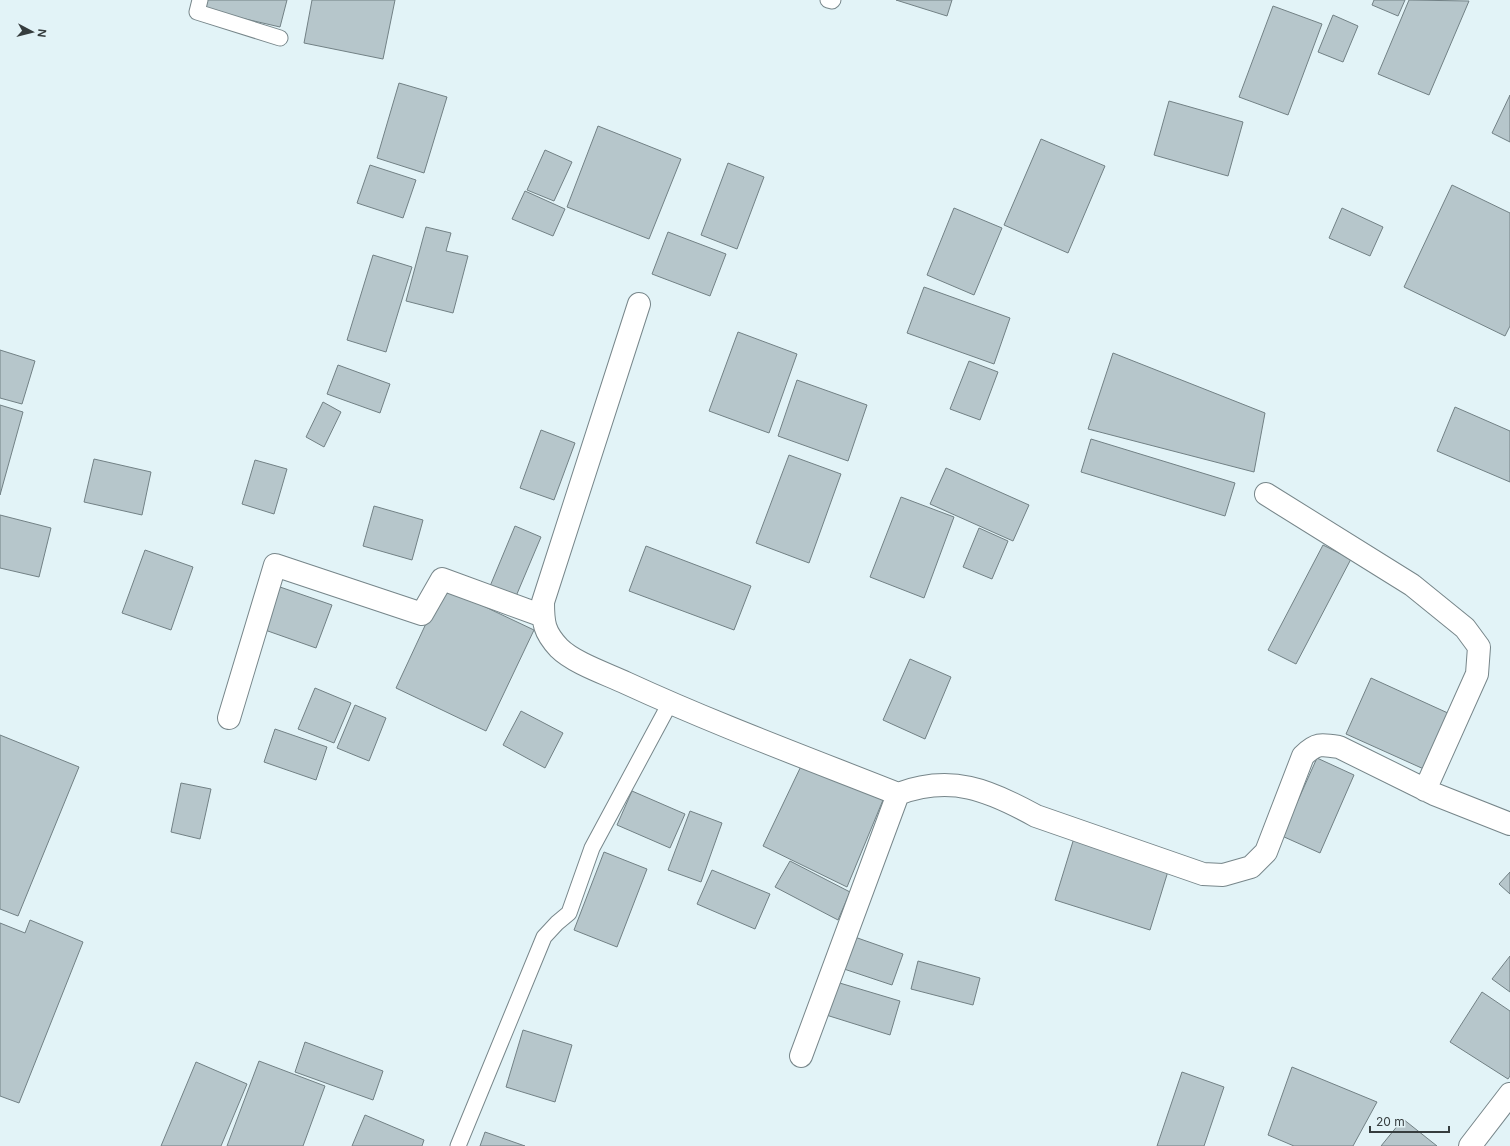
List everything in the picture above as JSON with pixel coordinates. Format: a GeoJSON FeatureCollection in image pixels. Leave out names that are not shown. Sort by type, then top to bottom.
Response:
{"type":"FeatureCollection","features":[{"type":"Feature","properties":{"kind":"street"},"geometry":{"type":"LineString","coordinates":[[639,304],[544,602],[543,616],[547,634],[560,649],[580,661],[670,703],[898,794],[918,787],[941,784],[973,788],[1012,803],[1036,816],[1203,874],[1223,875],[1250,867],[1266,852],[1303,756],[1312,747],[1322,745],[1338,747],[1425,790],[1510,824]]}},
{"type":"Feature","properties":{"kind":"street"},"geometry":{"type":"LineString","coordinates":[[1266,494],[1412,585],[1465,628],[1479,647],[1477,674],[1425,790]]}},
{"type":"Feature","properties":{"kind":"street"},"geometry":{"type":"LineString","coordinates":[[229,718],[275,565],[422,614],[442,579],[543,616]]}},
{"type":"Feature","properties":{"kind":"street"},"geometry":{"type":"LineString","coordinates":[[801,1056],[898,794]]}},
{"type":"Feature","properties":{"kind":"street"},"geometry":{"type":"LineString","coordinates":[[1470,1146],[1510,1094]]}},
{"type":"Feature","properties":{"kind":"lane"},"geometry":{"type":"LineString","coordinates":[[200,0],[197,12],[280,38]]}},
{"type":"Feature","properties":{"kind":"lane"},"geometry":{"type":"LineString","coordinates":[[828,0],[832,2],[833,0]]}},
{"type":"Feature","properties":{"kind":"lane"},"geometry":{"type":"LineString","coordinates":[[458,1146],[544,937],[569,913],[592,848],[670,703]]}},
{"type":"Feature","properties":{"kind":"building"},"geometry":{"type":"Polygon","coordinates":[[[204,0],[287,0],[280,27],[202,9],[204,0]]]}},
{"type":"Feature","properties":{"kind":"building"},"geometry":{"type":"Polygon","coordinates":[[[312,0],[395,0],[383,59],[304,43],[312,0]]]}},
{"type":"Feature","properties":{"kind":"building"},"geometry":{"type":"Polygon","coordinates":[[[896,0],[952,0],[947,16],[896,0]]]}},
{"type":"Feature","properties":{"kind":"building"},"geometry":{"type":"Polygon","coordinates":[[[1374,0],[1405,0],[1398,16],[1372,5],[1374,0]]]}},
{"type":"Feature","properties":{"kind":"building"},"geometry":{"type":"Polygon","coordinates":[[[1409,0],[1469,1],[1429,95],[1378,74],[1409,0]]]}},
{"type":"Feature","properties":{"kind":"building"},"geometry":{"type":"Polygon","coordinates":[[[1273,6],[1322,24],[1288,115],[1239,97],[1273,6]]]}},
{"type":"Feature","properties":{"kind":"building"},"geometry":{"type":"Polygon","coordinates":[[[1333,15],[1358,26],[1343,62],[1318,52],[1333,15]]]}},
{"type":"Feature","properties":{"kind":"building"},"geometry":{"type":"Polygon","coordinates":[[[399,83],[447,97],[424,173],[377,158],[399,83]]]}},
{"type":"Feature","properties":{"kind":"building"},"geometry":{"type":"Polygon","coordinates":[[[1510,95],[1510,142],[1492,133],[1510,95]]]}},
{"type":"Feature","properties":{"kind":"building"},"geometry":{"type":"Polygon","coordinates":[[[1169,101],[1243,122],[1228,176],[1154,155],[1169,101]]]}},
{"type":"Feature","properties":{"kind":"building"},"geometry":{"type":"Polygon","coordinates":[[[598,126],[681,159],[649,239],[567,207],[598,126]]]}},
{"type":"Feature","properties":{"kind":"building"},"geometry":{"type":"Polygon","coordinates":[[[1041,139],[1105,166],[1068,253],[1004,225],[1041,139]]]}},
{"type":"Feature","properties":{"kind":"building"},"geometry":{"type":"Polygon","coordinates":[[[545,150],[572,162],[554,201],[527,190],[545,150]]]}},
{"type":"Feature","properties":{"kind":"building"},"geometry":{"type":"Polygon","coordinates":[[[728,163],[764,177],[737,249],[701,235],[728,163]]]}},
{"type":"Feature","properties":{"kind":"building"},"geometry":{"type":"Polygon","coordinates":[[[370,165],[416,180],[403,218],[357,203],[370,165]]]}},
{"type":"Feature","properties":{"kind":"building"},"geometry":{"type":"Polygon","coordinates":[[[1452,185],[1510,213],[1510,326],[1505,336],[1404,287],[1452,185]]]}},
{"type":"Feature","properties":{"kind":"building"},"geometry":{"type":"Polygon","coordinates":[[[525,191],[565,209],[553,236],[512,219],[525,191]]]}},
{"type":"Feature","properties":{"kind":"building"},"geometry":{"type":"Polygon","coordinates":[[[954,208],[1002,228],[974,295],[927,275],[954,208]]]}},
{"type":"Feature","properties":{"kind":"building"},"geometry":{"type":"Polygon","coordinates":[[[1342,208],[1383,227],[1370,256],[1329,238],[1342,208]]]}},
{"type":"Feature","properties":{"kind":"building"},"geometry":{"type":"Polygon","coordinates":[[[426,227],[451,233],[446,251],[468,256],[453,313],[406,301],[426,227]]]}},
{"type":"Feature","properties":{"kind":"building"},"geometry":{"type":"Polygon","coordinates":[[[668,232],[726,254],[710,296],[652,274],[668,232]]]}},
{"type":"Feature","properties":{"kind":"building"},"geometry":{"type":"Polygon","coordinates":[[[373,255],[412,267],[386,352],[347,340],[373,255]]]}},
{"type":"Feature","properties":{"kind":"building"},"geometry":{"type":"Polygon","coordinates":[[[924,287],[1010,318],[994,364],[907,333],[924,287]]]}},
{"type":"Feature","properties":{"kind":"building"},"geometry":{"type":"Polygon","coordinates":[[[738,332],[797,354],[769,433],[709,411],[738,332]]]}},
{"type":"Feature","properties":{"kind":"building"},"geometry":{"type":"Polygon","coordinates":[[[0,350],[35,361],[22,404],[0,398],[0,350]]]}},
{"type":"Feature","properties":{"kind":"building"},"geometry":{"type":"Polygon","coordinates":[[[1113,353],[1265,413],[1254,472],[1088,429],[1113,353]]]}},
{"type":"Feature","properties":{"kind":"building"},"geometry":{"type":"Polygon","coordinates":[[[969,361],[998,372],[980,420],[950,409],[969,361]]]}},
{"type":"Feature","properties":{"kind":"building"},"geometry":{"type":"Polygon","coordinates":[[[338,365],[390,384],[380,413],[327,394],[338,365]]]}},
{"type":"Feature","properties":{"kind":"building"},"geometry":{"type":"Polygon","coordinates":[[[797,380],[867,405],[848,461],[778,436],[797,380]]]}},
{"type":"Feature","properties":{"kind":"building"},"geometry":{"type":"Polygon","coordinates":[[[323,402],[341,412],[324,447],[306,437],[323,402]]]}},
{"type":"Feature","properties":{"kind":"building"},"geometry":{"type":"Polygon","coordinates":[[[0,405],[23,412],[0,495],[0,405]]]}},
{"type":"Feature","properties":{"kind":"building"},"geometry":{"type":"Polygon","coordinates":[[[1455,407],[1510,431],[1510,482],[1437,451],[1455,407]]]}},
{"type":"Feature","properties":{"kind":"building"},"geometry":{"type":"Polygon","coordinates":[[[541,430],[575,443],[554,500],[520,488],[541,430]]]}},
{"type":"Feature","properties":{"kind":"building"},"geometry":{"type":"Polygon","coordinates":[[[1091,439],[1235,483],[1225,516],[1081,472],[1091,439]]]}},
{"type":"Feature","properties":{"kind":"building"},"geometry":{"type":"Polygon","coordinates":[[[789,455],[841,474],[809,563],[756,543],[789,455]]]}},
{"type":"Feature","properties":{"kind":"building"},"geometry":{"type":"Polygon","coordinates":[[[94,459],[151,472],[142,515],[84,502],[94,459]]]}},
{"type":"Feature","properties":{"kind":"building"},"geometry":{"type":"Polygon","coordinates":[[[255,460],[287,469],[274,514],[242,504],[255,460]]]}},
{"type":"Feature","properties":{"kind":"building"},"geometry":{"type":"Polygon","coordinates":[[[946,468],[1029,505],[1013,541],[930,504],[946,468]]]}},
{"type":"Feature","properties":{"kind":"building"},"geometry":{"type":"Polygon","coordinates":[[[901,497],[954,517],[924,598],[870,577],[901,497]]]}},
{"type":"Feature","properties":{"kind":"building"},"geometry":{"type":"Polygon","coordinates":[[[374,506],[423,520],[412,560],[363,546],[374,506]]]}},
{"type":"Feature","properties":{"kind":"building"},"geometry":{"type":"Polygon","coordinates":[[[0,515],[51,528],[39,577],[0,568],[0,515]]]}},
{"type":"Feature","properties":{"kind":"building"},"geometry":{"type":"Polygon","coordinates":[[[515,526],[541,537],[514,601],[488,591],[515,526]]]}},
{"type":"Feature","properties":{"kind":"building"},"geometry":{"type":"Polygon","coordinates":[[[979,528],[1008,541],[992,579],[963,567],[979,528]]]}},
{"type":"Feature","properties":{"kind":"building"},"geometry":{"type":"Polygon","coordinates":[[[1323,545],[1351,559],[1296,664],[1268,650],[1323,545]]]}},
{"type":"Feature","properties":{"kind":"building"},"geometry":{"type":"Polygon","coordinates":[[[646,546],[751,586],[734,630],[629,591],[646,546]]]}},
{"type":"Feature","properties":{"kind":"building"},"geometry":{"type":"Polygon","coordinates":[[[145,550],[193,567],[171,630],[122,613],[145,550]]]}},
{"type":"Feature","properties":{"kind":"building"},"geometry":{"type":"Polygon","coordinates":[[[280,587],[332,605],[316,648],[265,630],[280,587]]]}},
{"type":"Feature","properties":{"kind":"building"},"geometry":{"type":"Polygon","coordinates":[[[443,587],[534,630],[486,731],[396,688],[443,587]]]}},
{"type":"Feature","properties":{"kind":"building"},"geometry":{"type":"Polygon","coordinates":[[[910,659],[951,677],[925,739],[883,720],[910,659]]]}},
{"type":"Feature","properties":{"kind":"building"},"geometry":{"type":"Polygon","coordinates":[[[1371,678],[1450,714],[1426,770],[1346,734],[1371,678]]]}},
{"type":"Feature","properties":{"kind":"building"},"geometry":{"type":"Polygon","coordinates":[[[315,688],[351,703],[334,743],[298,729],[315,688]]]}},
{"type":"Feature","properties":{"kind":"building"},"geometry":{"type":"Polygon","coordinates":[[[355,705],[386,718],[369,761],[337,748],[355,705]]]}},
{"type":"Feature","properties":{"kind":"building"},"geometry":{"type":"Polygon","coordinates":[[[521,711],[563,733],[545,768],[503,745],[521,711]]]}},
{"type":"Feature","properties":{"kind":"building"},"geometry":{"type":"Polygon","coordinates":[[[275,729],[327,747],[316,780],[264,762],[275,729]]]}},
{"type":"Feature","properties":{"kind":"building"},"geometry":{"type":"Polygon","coordinates":[[[0,735],[79,767],[18,916],[0,909],[0,735]]]}},
{"type":"Feature","properties":{"kind":"building"},"geometry":{"type":"Polygon","coordinates":[[[1317,758],[1354,775],[1320,853],[1282,836],[1317,758]]]}},
{"type":"Feature","properties":{"kind":"building"},"geometry":{"type":"Polygon","coordinates":[[[803,762],[883,800],[847,887],[763,846],[803,762]]]}},
{"type":"Feature","properties":{"kind":"building"},"geometry":{"type":"Polygon","coordinates":[[[181,783],[211,789],[200,839],[171,832],[181,783]]]}},
{"type":"Feature","properties":{"kind":"building"},"geometry":{"type":"Polygon","coordinates":[[[632,791],[685,814],[670,848],[617,825],[632,791]]]}},
{"type":"Feature","properties":{"kind":"building"},"geometry":{"type":"Polygon","coordinates":[[[690,811],[722,823],[701,882],[668,870],[690,811]]]}},
{"type":"Feature","properties":{"kind":"building"},"geometry":{"type":"Polygon","coordinates":[[[1074,838],[1169,868],[1150,930],[1055,900],[1074,838]]]}},
{"type":"Feature","properties":{"kind":"building"},"geometry":{"type":"Polygon","coordinates":[[[604,852],[647,869],[617,947],[574,930],[604,852]]]}},
{"type":"Feature","properties":{"kind":"building"},"geometry":{"type":"Polygon","coordinates":[[[790,861],[850,892],[838,920],[775,887],[790,861]]]}},
{"type":"Feature","properties":{"kind":"building"},"geometry":{"type":"Polygon","coordinates":[[[712,870],[770,894],[755,929],[697,904],[712,870]]]}},
{"type":"Feature","properties":{"kind":"building"},"geometry":{"type":"Polygon","coordinates":[[[1510,872],[1510,894],[1499,884],[1510,872]]]}},
{"type":"Feature","properties":{"kind":"building"},"geometry":{"type":"Polygon","coordinates":[[[30,920],[83,942],[19,1103],[0,1096],[0,923],[25,933],[30,920]]]}},
{"type":"Feature","properties":{"kind":"building"},"geometry":{"type":"Polygon","coordinates":[[[849,935],[903,954],[892,985],[838,967],[849,935]]]}},
{"type":"Feature","properties":{"kind":"building"},"geometry":{"type":"Polygon","coordinates":[[[1510,956],[1510,992],[1492,979],[1510,956]]]}},
{"type":"Feature","properties":{"kind":"building"},"geometry":{"type":"Polygon","coordinates":[[[918,961],[980,978],[973,1005],[911,989],[918,961]]]}},
{"type":"Feature","properties":{"kind":"building"},"geometry":{"type":"Polygon","coordinates":[[[833,981],[900,1001],[890,1035],[823,1014],[833,981]]]}},
{"type":"Feature","properties":{"kind":"building"},"geometry":{"type":"Polygon","coordinates":[[[1482,992],[1510,1011],[1510,1076],[1508,1079],[1450,1042],[1482,992]]]}},
{"type":"Feature","properties":{"kind":"building"},"geometry":{"type":"Polygon","coordinates":[[[523,1030],[572,1045],[555,1102],[506,1087],[523,1030]]]}},
{"type":"Feature","properties":{"kind":"building"},"geometry":{"type":"Polygon","coordinates":[[[305,1042],[383,1071],[373,1100],[295,1072],[305,1042]]]}},
{"type":"Feature","properties":{"kind":"building"},"geometry":{"type":"Polygon","coordinates":[[[259,1061],[325,1086],[303,1146],[227,1146],[259,1061]]]}},
{"type":"Feature","properties":{"kind":"building"},"geometry":{"type":"Polygon","coordinates":[[[196,1062],[247,1084],[221,1146],[161,1146],[196,1062]]]}},
{"type":"Feature","properties":{"kind":"building"},"geometry":{"type":"Polygon","coordinates":[[[1292,1067],[1377,1102],[1353,1146],[1294,1146],[1268,1135],[1292,1067]]]}},
{"type":"Feature","properties":{"kind":"building"},"geometry":{"type":"Polygon","coordinates":[[[1182,1072],[1224,1087],[1204,1146],[1157,1146],[1182,1072]]]}},
{"type":"Feature","properties":{"kind":"building"},"geometry":{"type":"Polygon","coordinates":[[[365,1115],[424,1140],[422,1146],[352,1146],[365,1115]]]}},
{"type":"Feature","properties":{"kind":"building"},"geometry":{"type":"Polygon","coordinates":[[[1403,1119],[1437,1146],[1381,1146],[1403,1119]]]}},
{"type":"Feature","properties":{"kind":"building"},"geometry":{"type":"Polygon","coordinates":[[[485,1132],[525,1146],[480,1146],[485,1132]]]}}]}
